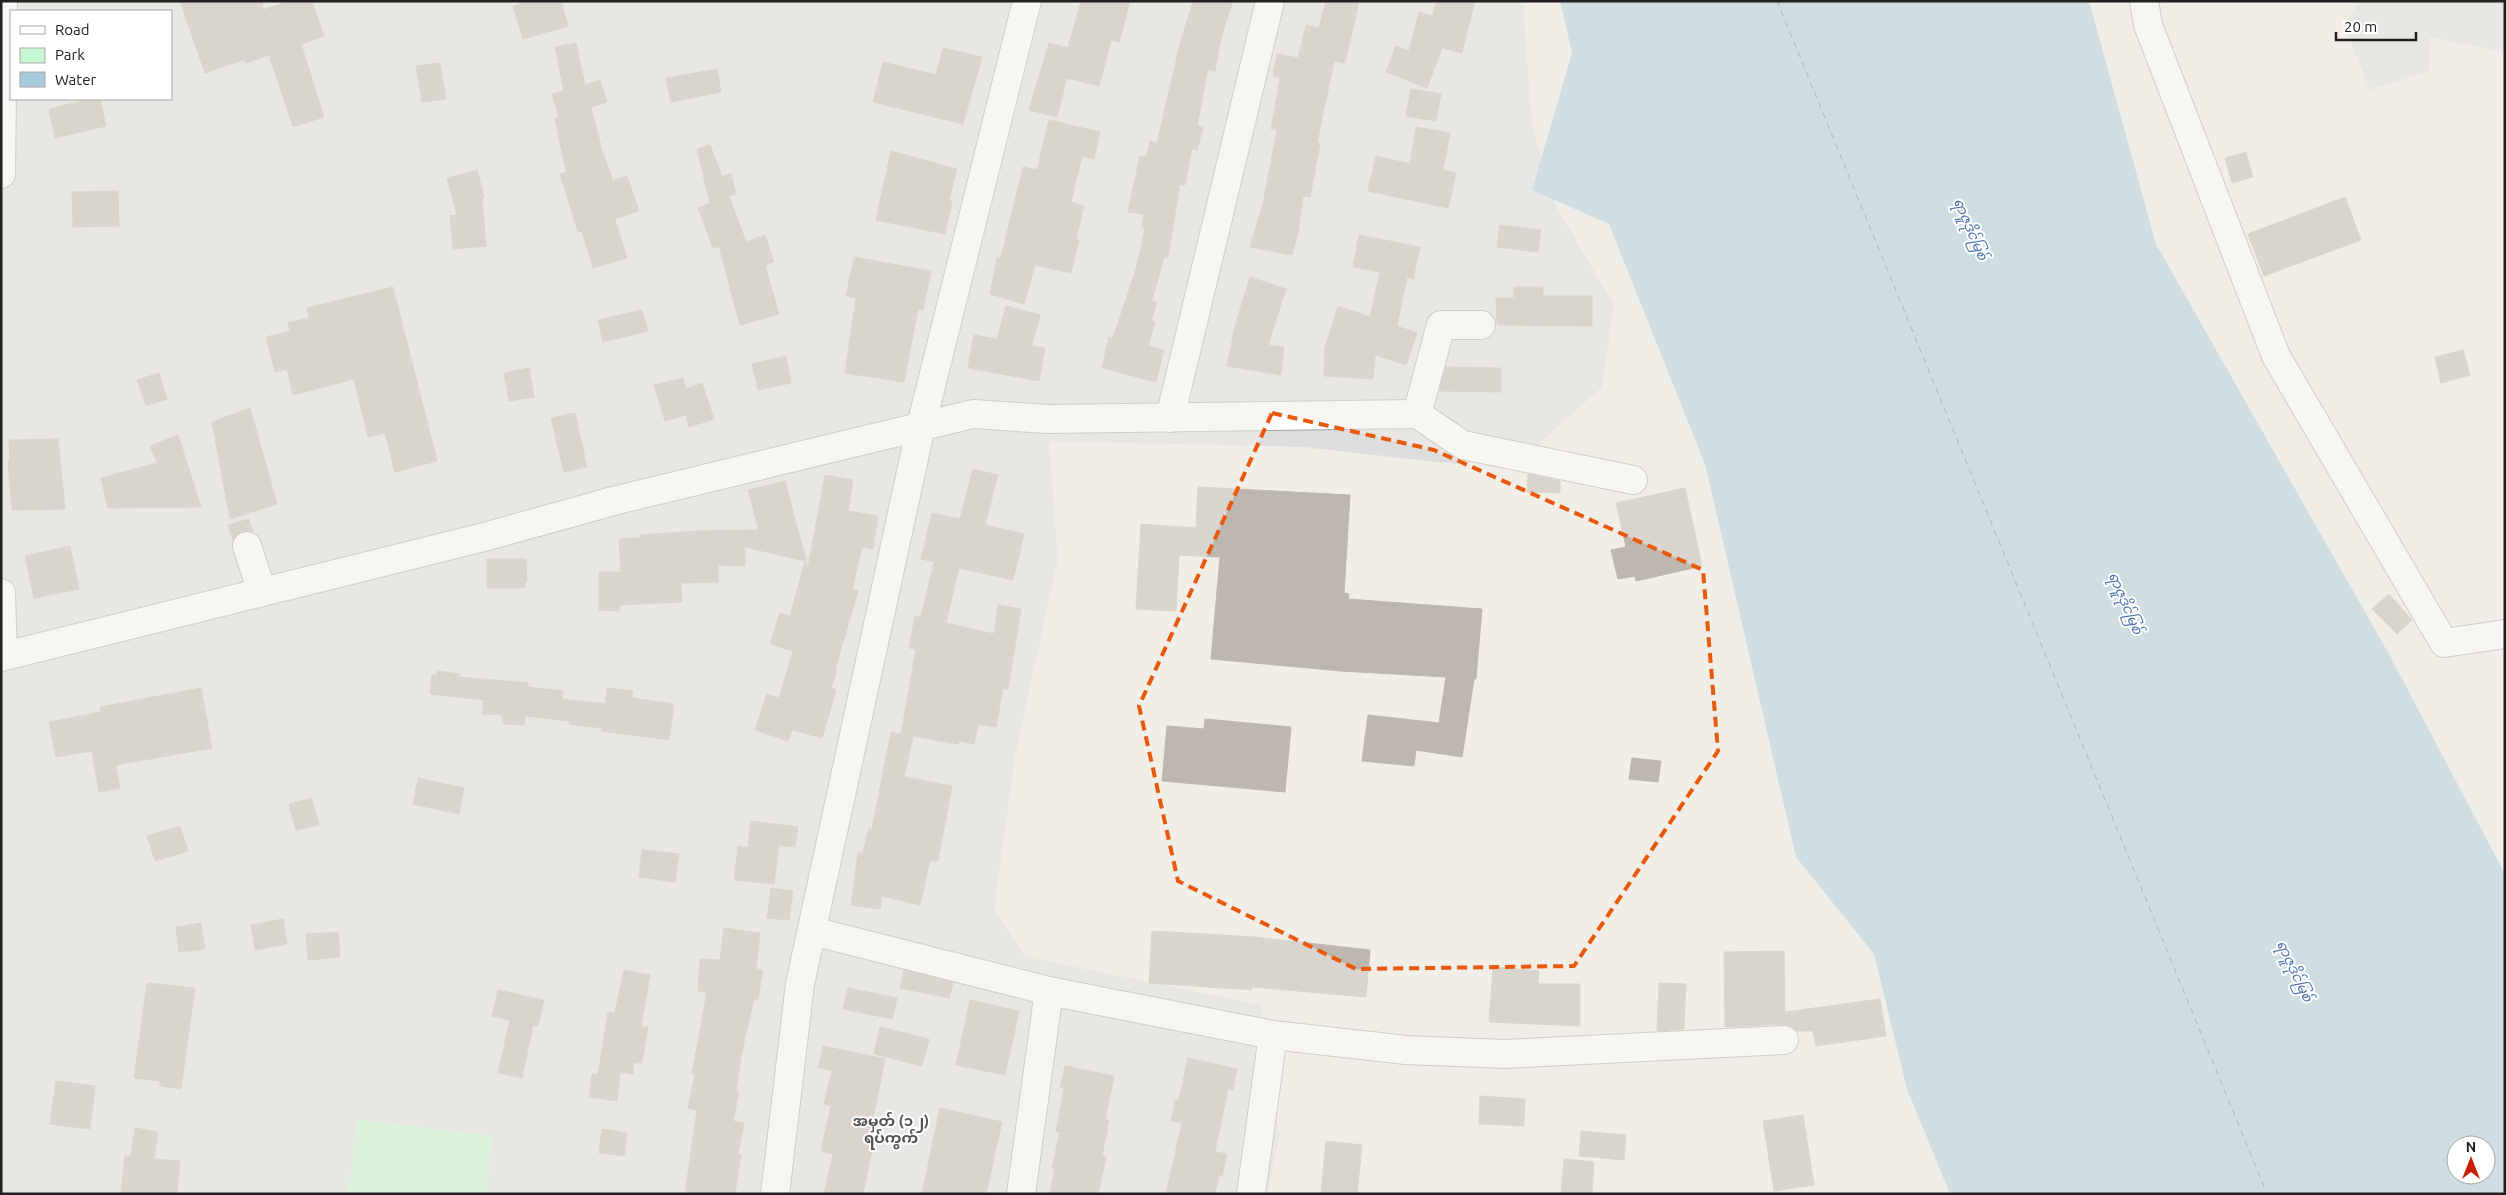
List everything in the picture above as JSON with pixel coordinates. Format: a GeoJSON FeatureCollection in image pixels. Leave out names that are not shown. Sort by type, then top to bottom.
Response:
{"type":"FeatureCollection","features":[{"type":"Feature","properties":{"kind":"street"},"geometry":{"type":"LineString","coordinates":[[1,174],[3,1]]}},
{"type":"Feature","properties":{"kind":"street"},"geometry":{"type":"LineString","coordinates":[[775,1194],[800,984],[922,426],[1027,1]]}},
{"type":"Feature","properties":{"kind":"street"},"geometry":{"type":"LineString","coordinates":[[1170,418],[1270,1]]}},
{"type":"Feature","properties":{"kind":"street"},"geometry":{"type":"LineString","coordinates":[[2144,1],[2148,25],[2276,356],[2444,643],[2505,634]]}},
{"type":"Feature","properties":{"kind":"street"},"geometry":{"type":"LineString","coordinates":[[1417,414],[1441,325],[1481,325]]}},
{"type":"Feature","properties":{"kind":"street"},"geometry":{"type":"LineString","coordinates":[[1,593],[2,656],[484,538],[617,500],[973,414],[1048,419],[1417,414],[1463,445],[1633,480]]}},
{"type":"Feature","properties":{"kind":"street"},"geometry":{"type":"LineString","coordinates":[[247,546],[262,592]]}},
{"type":"Feature","properties":{"kind":"street"},"geometry":{"type":"LineString","coordinates":[[812,931],[1049,991],[1273,1035],[1406,1050],[1505,1054],[1784,1040]]}},
{"type":"Feature","properties":{"kind":"street"},"geometry":{"type":"LineString","coordinates":[[1020,1194],[1049,991]]}},
{"type":"Feature","properties":{"kind":"street"},"geometry":{"type":"LineString","coordinates":[[1251,1194],[1273,1035]]}},
{"type":"Feature","properties":{"kind":"highlighted area"},"geometry":{"type":"Polygon","coordinates":[[[1272,413],[1434,450],[1703,570],[1718,751],[1574,966],[1356,969],[1178,881],[1139,706],[1272,413]]]}},
{"type":"Feature","properties":{"kind":"shaded area"},"geometry":{"type":"Polygon","coordinates":[[[1,1],[1523,1],[1532,124],[1555,204],[1614,305],[1602,387],[1525,456],[1455,464],[1303,447],[1049,441],[1058,559],[1015,756],[994,910],[1026,957],[1262,1005],[1279,1136],[1268,1194],[1,1194],[1,1]]]}},
{"type":"Feature","properties":{"kind":"shaded area"},"geometry":{"type":"Polygon","coordinates":[[[2359,1],[2505,1],[2505,52],[2430,37],[2429,71],[2370,90],[2344,27],[2359,1]]]}},
{"type":"Feature","properties":{"kind":"green space"},"geometry":{"type":"Polygon","coordinates":[[[357,1119],[493,1136],[486,1194],[348,1194],[357,1119]]]}},
{"type":"Feature","properties":{"kind":"water","name":"ရာဇူဒိုင်မြစ်"},"geometry":{"type":"Polygon","coordinates":[[[1560,1],[2089,1],[2156,244],[2390,656],[2505,874],[2505,1194],[1950,1194],[1907,1089],[1874,954],[1796,857],[1705,464],[1609,224],[1532,190],[1572,53],[1560,1]]]}},
{"type":"Feature","properties":{"kind":"building"},"geometry":{"type":"Polygon","coordinates":[[[180,1],[262,1],[263,10],[289,1],[312,1],[324,36],[301,44],[324,117],[293,127],[269,55],[246,63],[245,59],[205,73],[180,1]]]}},
{"type":"Feature","properties":{"kind":"building"},"geometry":{"type":"Polygon","coordinates":[[[528,1],[561,1],[568,26],[523,39],[513,6],[528,1]]]}},
{"type":"Feature","properties":{"kind":"building"},"geometry":{"type":"Polygon","coordinates":[[[1081,1],[1130,1],[1119,42],[1111,40],[1099,86],[1067,78],[1057,117],[1029,110],[1049,43],[1068,48],[1081,1]]]}},
{"type":"Feature","properties":{"kind":"building"},"geometry":{"type":"Polygon","coordinates":[[[1193,1],[1233,1],[1222,34],[1215,71],[1208,69],[1197,126],[1203,127],[1197,150],[1192,149],[1185,185],[1180,184],[1168,257],[1164,257],[1152,301],[1157,302],[1151,321],[1155,322],[1148,346],[1164,350],[1156,382],[1102,368],[1109,337],[1113,338],[1136,269],[1145,228],[1142,227],[1144,214],[1128,212],[1140,156],[1147,157],[1150,141],[1157,143],[1180,44],[1193,1]]]}},
{"type":"Feature","properties":{"kind":"building"},"geometry":{"type":"Polygon","coordinates":[[[1326,1],[1359,1],[1345,63],[1334,61],[1317,143],[1320,144],[1310,197],[1303,196],[1298,233],[1292,255],[1250,247],[1263,204],[1277,130],[1271,129],[1280,78],[1273,76],[1277,54],[1298,58],[1306,25],[1319,28],[1326,1]]]}},
{"type":"Feature","properties":{"kind":"building"},"geometry":{"type":"Polygon","coordinates":[[[1436,1],[1475,1],[1462,53],[1442,48],[1427,88],[1386,72],[1396,46],[1409,51],[1419,12],[1433,16],[1436,1]]]}},
{"type":"Feature","properties":{"kind":"building"},"geometry":{"type":"Polygon","coordinates":[[[576,43],[585,85],[600,80],[607,102],[591,107],[602,150],[613,181],[627,176],[639,211],[615,219],[627,258],[593,268],[582,231],[578,232],[560,174],[566,172],[555,118],[559,117],[552,94],[564,91],[555,47],[576,43]]]}},
{"type":"Feature","properties":{"kind":"building"},"geometry":{"type":"Polygon","coordinates":[[[943,48],[982,57],[963,124],[873,102],[883,62],[936,75],[943,48]]]}},
{"type":"Feature","properties":{"kind":"building"},"geometry":{"type":"Polygon","coordinates":[[[440,63],[446,99],[422,102],[416,66],[440,63]]]}},
{"type":"Feature","properties":{"kind":"building"},"geometry":{"type":"Polygon","coordinates":[[[717,69],[721,92],[671,102],[666,78],[717,69]]]}},
{"type":"Feature","properties":{"kind":"building"},"geometry":{"type":"Polygon","coordinates":[[[1411,89],[1441,94],[1436,121],[1406,116],[1411,89]]]}},
{"type":"Feature","properties":{"kind":"building"},"geometry":{"type":"Polygon","coordinates":[[[86,100],[100,100],[106,126],[55,138],[49,109],[86,100]]]}},
{"type":"Feature","properties":{"kind":"building"},"geometry":{"type":"Polygon","coordinates":[[[1049,120],[1100,132],[1094,159],[1082,156],[1071,202],[1084,206],[1076,239],[1079,240],[1071,273],[1035,265],[1024,304],[990,294],[997,257],[1001,258],[1023,167],[1037,170],[1049,120]]]}},
{"type":"Feature","properties":{"kind":"building"},"geometry":{"type":"Polygon","coordinates":[[[1416,127],[1450,133],[1443,170],[1456,173],[1448,208],[1368,191],[1376,156],[1410,164],[1416,127]]]}},
{"type":"Feature","properties":{"kind":"building"},"geometry":{"type":"Polygon","coordinates":[[[710,145],[722,176],[731,174],[736,194],[729,196],[746,242],[765,235],[774,262],[765,265],[779,314],[740,325],[719,246],[713,248],[698,208],[710,203],[697,149],[710,145]]]}},
{"type":"Feature","properties":{"kind":"building"},"geometry":{"type":"Polygon","coordinates":[[[891,151],[957,169],[949,200],[952,201],[945,234],[876,220],[891,151]]]}},
{"type":"Feature","properties":{"kind":"building"},"geometry":{"type":"Polygon","coordinates":[[[2246,152],[2253,177],[2232,183],[2225,158],[2246,152]]]}},
{"type":"Feature","properties":{"kind":"building"},"geometry":{"type":"Polygon","coordinates":[[[477,170],[484,197],[482,197],[486,246],[453,249],[450,216],[457,215],[447,178],[477,170]]]}},
{"type":"Feature","properties":{"kind":"building"},"geometry":{"type":"Polygon","coordinates":[[[118,191],[119,226],[73,227],[72,192],[118,191]]]}},
{"type":"Feature","properties":{"kind":"building"},"geometry":{"type":"Polygon","coordinates":[[[2345,197],[2361,240],[2264,276],[2248,234],[2345,197]]]}},
{"type":"Feature","properties":{"kind":"building"},"geometry":{"type":"Polygon","coordinates":[[[1500,225],[1541,230],[1538,252],[1497,247],[1500,225]]]}},
{"type":"Feature","properties":{"kind":"building"},"geometry":{"type":"Polygon","coordinates":[[[1359,235],[1420,247],[1413,279],[1407,277],[1397,326],[1417,333],[1406,365],[1375,355],[1373,379],[1324,376],[1325,348],[1338,306],[1370,317],[1380,272],[1353,267],[1359,235]]]}},
{"type":"Feature","properties":{"kind":"building"},"geometry":{"type":"Polygon","coordinates":[[[854,257],[931,271],[923,310],[918,309],[904,382],[845,373],[856,298],[846,296],[854,257]]]}},
{"type":"Feature","properties":{"kind":"building"},"geometry":{"type":"Polygon","coordinates":[[[1250,277],[1286,289],[1268,345],[1284,347],[1281,375],[1227,366],[1235,326],[1250,277]]]}},
{"type":"Feature","properties":{"kind":"building"},"geometry":{"type":"Polygon","coordinates":[[[393,287],[437,461],[395,472],[385,433],[368,437],[354,379],[293,395],[287,369],[275,372],[266,337],[290,331],[288,323],[309,318],[307,308],[393,287]]]}},
{"type":"Feature","properties":{"kind":"building"},"geometry":{"type":"Polygon","coordinates":[[[1514,287],[1543,287],[1543,296],[1592,296],[1592,326],[1497,325],[1496,298],[1514,298],[1514,287]]]}},
{"type":"Feature","properties":{"kind":"building"},"geometry":{"type":"Polygon","coordinates":[[[1006,306],[1040,315],[1032,346],[1045,348],[1039,381],[968,368],[974,335],[997,339],[1006,306]]]}},
{"type":"Feature","properties":{"kind":"building"},"geometry":{"type":"Polygon","coordinates":[[[642,310],[648,331],[603,342],[598,320],[642,310]]]}},
{"type":"Feature","properties":{"kind":"building"},"geometry":{"type":"Polygon","coordinates":[[[2463,350],[2470,375],[2441,383],[2435,357],[2463,350]]]}},
{"type":"Feature","properties":{"kind":"building"},"geometry":{"type":"Polygon","coordinates":[[[786,356],[791,383],[758,390],[752,364],[786,356]]]}},
{"type":"Feature","properties":{"kind":"building"},"geometry":{"type":"Polygon","coordinates":[[[1446,367],[1501,368],[1501,392],[1439,391],[1446,367]]]}},
{"type":"Feature","properties":{"kind":"building"},"geometry":{"type":"Polygon","coordinates":[[[529,368],[534,397],[509,401],[504,373],[529,368]]]}},
{"type":"Feature","properties":{"kind":"building"},"geometry":{"type":"Polygon","coordinates":[[[159,373],[167,399],[146,406],[137,380],[159,373]]]}},
{"type":"Feature","properties":{"kind":"building"},"geometry":{"type":"Polygon","coordinates":[[[683,378],[686,389],[702,383],[714,419],[689,427],[686,415],[665,421],[654,385],[683,378]]]}},
{"type":"Feature","properties":{"kind":"building"},"geometry":{"type":"Polygon","coordinates":[[[250,408],[277,504],[230,519],[212,422],[250,408]]]}},
{"type":"Feature","properties":{"kind":"building"},"geometry":{"type":"Polygon","coordinates":[[[575,413],[587,467],[564,472],[551,418],[575,413]]]}},
{"type":"Feature","properties":{"kind":"building"},"geometry":{"type":"Polygon","coordinates":[[[178,435],[201,507],[108,508],[101,478],[157,463],[150,446],[178,435]]]}},
{"type":"Feature","properties":{"kind":"building"},"geometry":{"type":"Polygon","coordinates":[[[58,439],[65,509],[12,510],[8,461],[10,461],[9,440],[58,439]]]}},
{"type":"Feature","properties":{"kind":"building"},"geometry":{"type":"Polygon","coordinates":[[[973,469],[998,475],[985,525],[1024,534],[1013,580],[959,568],[946,623],[994,634],[998,605],[1021,609],[1008,689],[1003,688],[996,727],[978,724],[974,744],[959,741],[958,744],[901,734],[916,649],[909,648],[915,616],[921,617],[934,562],[921,559],[932,513],[960,519],[973,469]]]}},
{"type":"Feature","properties":{"kind":"building"},"geometry":{"type":"Polygon","coordinates":[[[1528,474],[1560,481],[1560,493],[1527,492],[1528,474]]]}},
{"type":"Feature","properties":{"kind":"building"},"geometry":{"type":"Polygon","coordinates":[[[825,475],[853,480],[848,511],[878,516],[873,549],[862,547],[852,590],[858,591],[835,670],[837,670],[831,688],[836,690],[822,738],[792,730],[788,741],[755,730],[767,694],[779,698],[793,651],[770,644],[780,613],[790,616],[805,561],[745,547],[745,566],[718,565],[718,582],[681,583],[682,602],[620,605],[620,611],[599,610],[599,572],[621,572],[619,539],[640,538],[640,535],[698,531],[759,530],[748,490],[785,481],[808,568],[825,475]]]}},
{"type":"Feature","properties":{"kind":"building"},"geometry":{"type":"Polygon","coordinates":[[[1198,487],[1350,495],[1344,593],[1349,594],[1348,599],[1482,609],[1476,679],[1474,679],[1462,757],[1416,750],[1414,766],[1362,761],[1368,715],[1439,723],[1446,677],[1341,671],[1211,659],[1220,557],[1179,555],[1176,611],[1136,609],[1141,524],[1196,528],[1198,487]]]}},
{"type":"Feature","properties":{"kind":"building"},"geometry":{"type":"Polygon","coordinates":[[[1685,488],[1702,566],[1636,581],[1635,576],[1618,579],[1611,550],[1626,547],[1616,503],[1685,488]]]}},
{"type":"Feature","properties":{"kind":"building"},"geometry":{"type":"Polygon","coordinates":[[[249,519],[253,532],[242,531],[233,540],[228,525],[249,519]]]}},
{"type":"Feature","properties":{"kind":"building"},"geometry":{"type":"Polygon","coordinates":[[[70,546],[79,589],[34,598],[25,556],[70,546]]]}},
{"type":"Feature","properties":{"kind":"building"},"geometry":{"type":"Polygon","coordinates":[[[487,559],[526,559],[527,581],[525,581],[525,588],[487,588],[487,559]]]}},
{"type":"Feature","properties":{"kind":"building"},"geometry":{"type":"Polygon","coordinates":[[[2389,594],[2412,620],[2397,634],[2372,609],[2389,594]]]}},
{"type":"Feature","properties":{"kind":"building"},"geometry":{"type":"Polygon","coordinates":[[[437,671],[460,674],[459,677],[528,683],[528,687],[563,691],[562,699],[605,704],[607,688],[633,691],[632,698],[674,704],[669,740],[601,731],[602,728],[569,724],[570,721],[525,716],[524,725],[504,724],[502,715],[482,714],[484,700],[430,694],[432,675],[437,676],[437,671]]]}},
{"type":"Feature","properties":{"kind":"building"},"geometry":{"type":"Polygon","coordinates":[[[201,688],[212,748],[116,765],[120,788],[99,792],[92,751],[56,757],[49,722],[101,712],[100,707],[201,688]]]}},
{"type":"Feature","properties":{"kind":"building"},"geometry":{"type":"Polygon","coordinates":[[[1205,719],[1291,727],[1285,792],[1162,781],[1167,726],[1204,729],[1205,719]]]}},
{"type":"Feature","properties":{"kind":"building"},"geometry":{"type":"Polygon","coordinates":[[[891,732],[913,737],[904,777],[952,786],[938,861],[930,860],[920,905],[882,896],[880,909],[851,905],[858,853],[863,853],[869,828],[872,829],[891,732]]]}},
{"type":"Feature","properties":{"kind":"building"},"geometry":{"type":"Polygon","coordinates":[[[1632,758],[1661,761],[1658,782],[1629,779],[1632,758]]]}},
{"type":"Feature","properties":{"kind":"building"},"geometry":{"type":"Polygon","coordinates":[[[418,778],[464,788],[459,814],[413,804],[418,778]]]}},
{"type":"Feature","properties":{"kind":"building"},"geometry":{"type":"Polygon","coordinates":[[[312,798],[319,825],[296,830],[289,804],[312,798]]]}},
{"type":"Feature","properties":{"kind":"building"},"geometry":{"type":"Polygon","coordinates":[[[751,821],[798,827],[795,847],[779,845],[774,884],[734,880],[738,846],[748,848],[751,821]]]}},
{"type":"Feature","properties":{"kind":"building"},"geometry":{"type":"Polygon","coordinates":[[[180,826],[188,851],[155,861],[147,836],[180,826]]]}},
{"type":"Feature","properties":{"kind":"building"},"geometry":{"type":"Polygon","coordinates":[[[642,850],[679,854],[675,882],[639,877],[642,850]]]}},
{"type":"Feature","properties":{"kind":"building"},"geometry":{"type":"Polygon","coordinates":[[[771,888],[793,891],[789,920],[767,918],[771,888]]]}},
{"type":"Feature","properties":{"kind":"building"},"geometry":{"type":"Polygon","coordinates":[[[283,919],[287,944],[255,950],[251,925],[283,919]]]}},
{"type":"Feature","properties":{"kind":"building"},"geometry":{"type":"Polygon","coordinates":[[[201,923],[205,949],[179,952],[176,927],[201,923]]]}},
{"type":"Feature","properties":{"kind":"building"},"geometry":{"type":"Polygon","coordinates":[[[724,928],[760,933],[756,969],[763,970],[758,999],[754,999],[741,1056],[736,1091],[739,1092],[733,1121],[744,1123],[738,1154],[741,1155],[735,1194],[685,1194],[697,1110],[688,1108],[695,1074],[692,1073],[707,992],[698,991],[700,959],[720,960],[724,928]]]}},
{"type":"Feature","properties":{"kind":"building"},"geometry":{"type":"Polygon","coordinates":[[[1152,931],[1255,937],[1370,950],[1366,997],[1252,987],[1252,990],[1149,983],[1152,931]]]}},
{"type":"Feature","properties":{"kind":"building"},"geometry":{"type":"Polygon","coordinates":[[[338,932],[340,957],[308,960],[306,934],[338,932]]]}},
{"type":"Feature","properties":{"kind":"building"},"geometry":{"type":"Polygon","coordinates":[[[1784,951],[1785,1012],[1880,999],[1886,1036],[1816,1046],[1813,1031],[1796,1031],[1791,1026],[1783,1024],[1725,1027],[1724,952],[1784,951]]]}},
{"type":"Feature","properties":{"kind":"building"},"geometry":{"type":"Polygon","coordinates":[[[1493,967],[1539,971],[1538,984],[1580,984],[1580,1026],[1489,1022],[1493,967]]]}},
{"type":"Feature","properties":{"kind":"building"},"geometry":{"type":"Polygon","coordinates":[[[624,970],[650,975],[641,1027],[648,1027],[642,1063],[634,1062],[633,1074],[620,1072],[617,1101],[589,1097],[592,1074],[598,1075],[608,1012],[615,1013],[624,970]]]}},
{"type":"Feature","properties":{"kind":"building"},"geometry":{"type":"Polygon","coordinates":[[[904,970],[953,983],[949,998],[900,988],[904,970]]]}},
{"type":"Feature","properties":{"kind":"building"},"geometry":{"type":"Polygon","coordinates":[[[147,983],[195,988],[181,1089],[160,1086],[160,1081],[134,1078],[147,983]]]}},
{"type":"Feature","properties":{"kind":"building"},"geometry":{"type":"Polygon","coordinates":[[[1659,983],[1686,984],[1684,1029],[1657,1031],[1659,983]]]}},
{"type":"Feature","properties":{"kind":"building"},"geometry":{"type":"Polygon","coordinates":[[[848,988],[897,998],[892,1019],[843,1009],[848,988]]]}},
{"type":"Feature","properties":{"kind":"building"},"geometry":{"type":"Polygon","coordinates":[[[498,990],[544,1000],[538,1026],[533,1025],[522,1078],[498,1073],[510,1020],[492,1016],[498,990]]]}},
{"type":"Feature","properties":{"kind":"building"},"geometry":{"type":"Polygon","coordinates":[[[970,1000],[1019,1011],[1005,1075],[956,1065],[970,1000]]]}},
{"type":"Feature","properties":{"kind":"building"},"geometry":{"type":"Polygon","coordinates":[[[880,1027],[929,1039],[922,1066],[874,1054],[880,1027]]]}},
{"type":"Feature","properties":{"kind":"building"},"geometry":{"type":"Polygon","coordinates":[[[823,1046],[885,1059],[869,1139],[874,1140],[863,1194],[824,1194],[833,1154],[821,1151],[831,1106],[824,1104],[832,1070],[818,1068],[823,1046]]]}},
{"type":"Feature","properties":{"kind":"building"},"geometry":{"type":"Polygon","coordinates":[[[1188,1058],[1237,1069],[1233,1090],[1228,1089],[1215,1152],[1227,1154],[1222,1176],[1219,1175],[1215,1194],[1166,1194],[1182,1123],[1171,1121],[1175,1100],[1179,1100],[1188,1058]]]}},
{"type":"Feature","properties":{"kind":"building"},"geometry":{"type":"Polygon","coordinates":[[[1065,1066],[1114,1076],[1105,1120],[1109,1120],[1102,1156],[1106,1157],[1098,1194],[1050,1194],[1055,1168],[1052,1168],[1060,1132],[1056,1131],[1064,1088],[1060,1087],[1065,1066]]]}},
{"type":"Feature","properties":{"kind":"building"},"geometry":{"type":"Polygon","coordinates":[[[56,1081],[95,1086],[90,1129],[50,1124],[56,1081]]]}},
{"type":"Feature","properties":{"kind":"building"},"geometry":{"type":"Polygon","coordinates":[[[1480,1096],[1525,1099],[1524,1126],[1479,1124],[1480,1096]]]}},
{"type":"Feature","properties":{"kind":"building"},"geometry":{"type":"Polygon","coordinates":[[[940,1108],[1002,1122],[986,1194],[922,1194],[940,1108]]]}},
{"type":"Feature","properties":{"kind":"building"},"geometry":{"type":"Polygon","coordinates":[[[1803,1115],[1814,1185],[1774,1191],[1763,1121],[1803,1115]]]}},
{"type":"Feature","properties":{"kind":"building"},"geometry":{"type":"Polygon","coordinates":[[[135,1128],[158,1132],[154,1159],[180,1161],[177,1194],[121,1194],[125,1156],[131,1156],[135,1128]]]}},
{"type":"Feature","properties":{"kind":"building"},"geometry":{"type":"Polygon","coordinates":[[[602,1129],[627,1133],[624,1156],[599,1153],[602,1129]]]}},
{"type":"Feature","properties":{"kind":"building"},"geometry":{"type":"Polygon","coordinates":[[[1581,1131],[1626,1135],[1624,1160],[1579,1156],[1581,1131]]]}},
{"type":"Feature","properties":{"kind":"building"},"geometry":{"type":"Polygon","coordinates":[[[1326,1141],[1362,1145],[1357,1194],[1321,1194],[1326,1141]]]}},
{"type":"Feature","properties":{"kind":"building"},"geometry":{"type":"Polygon","coordinates":[[[1564,1159],[1594,1162],[1592,1194],[1561,1194],[1564,1159]]]}},
{"type":"Feature","properties":{"kind":"ferry route"},"geometry":{"type":"LineString","coordinates":[[1777,1],[2267,1194]]}},
{"type":"Feature","properties":{"kind":"district","name":"အမှတ် (၁၂) ရပ်ကွက်"},"geometry":{"type":"Point","coordinates":[891,1128]}}]}
